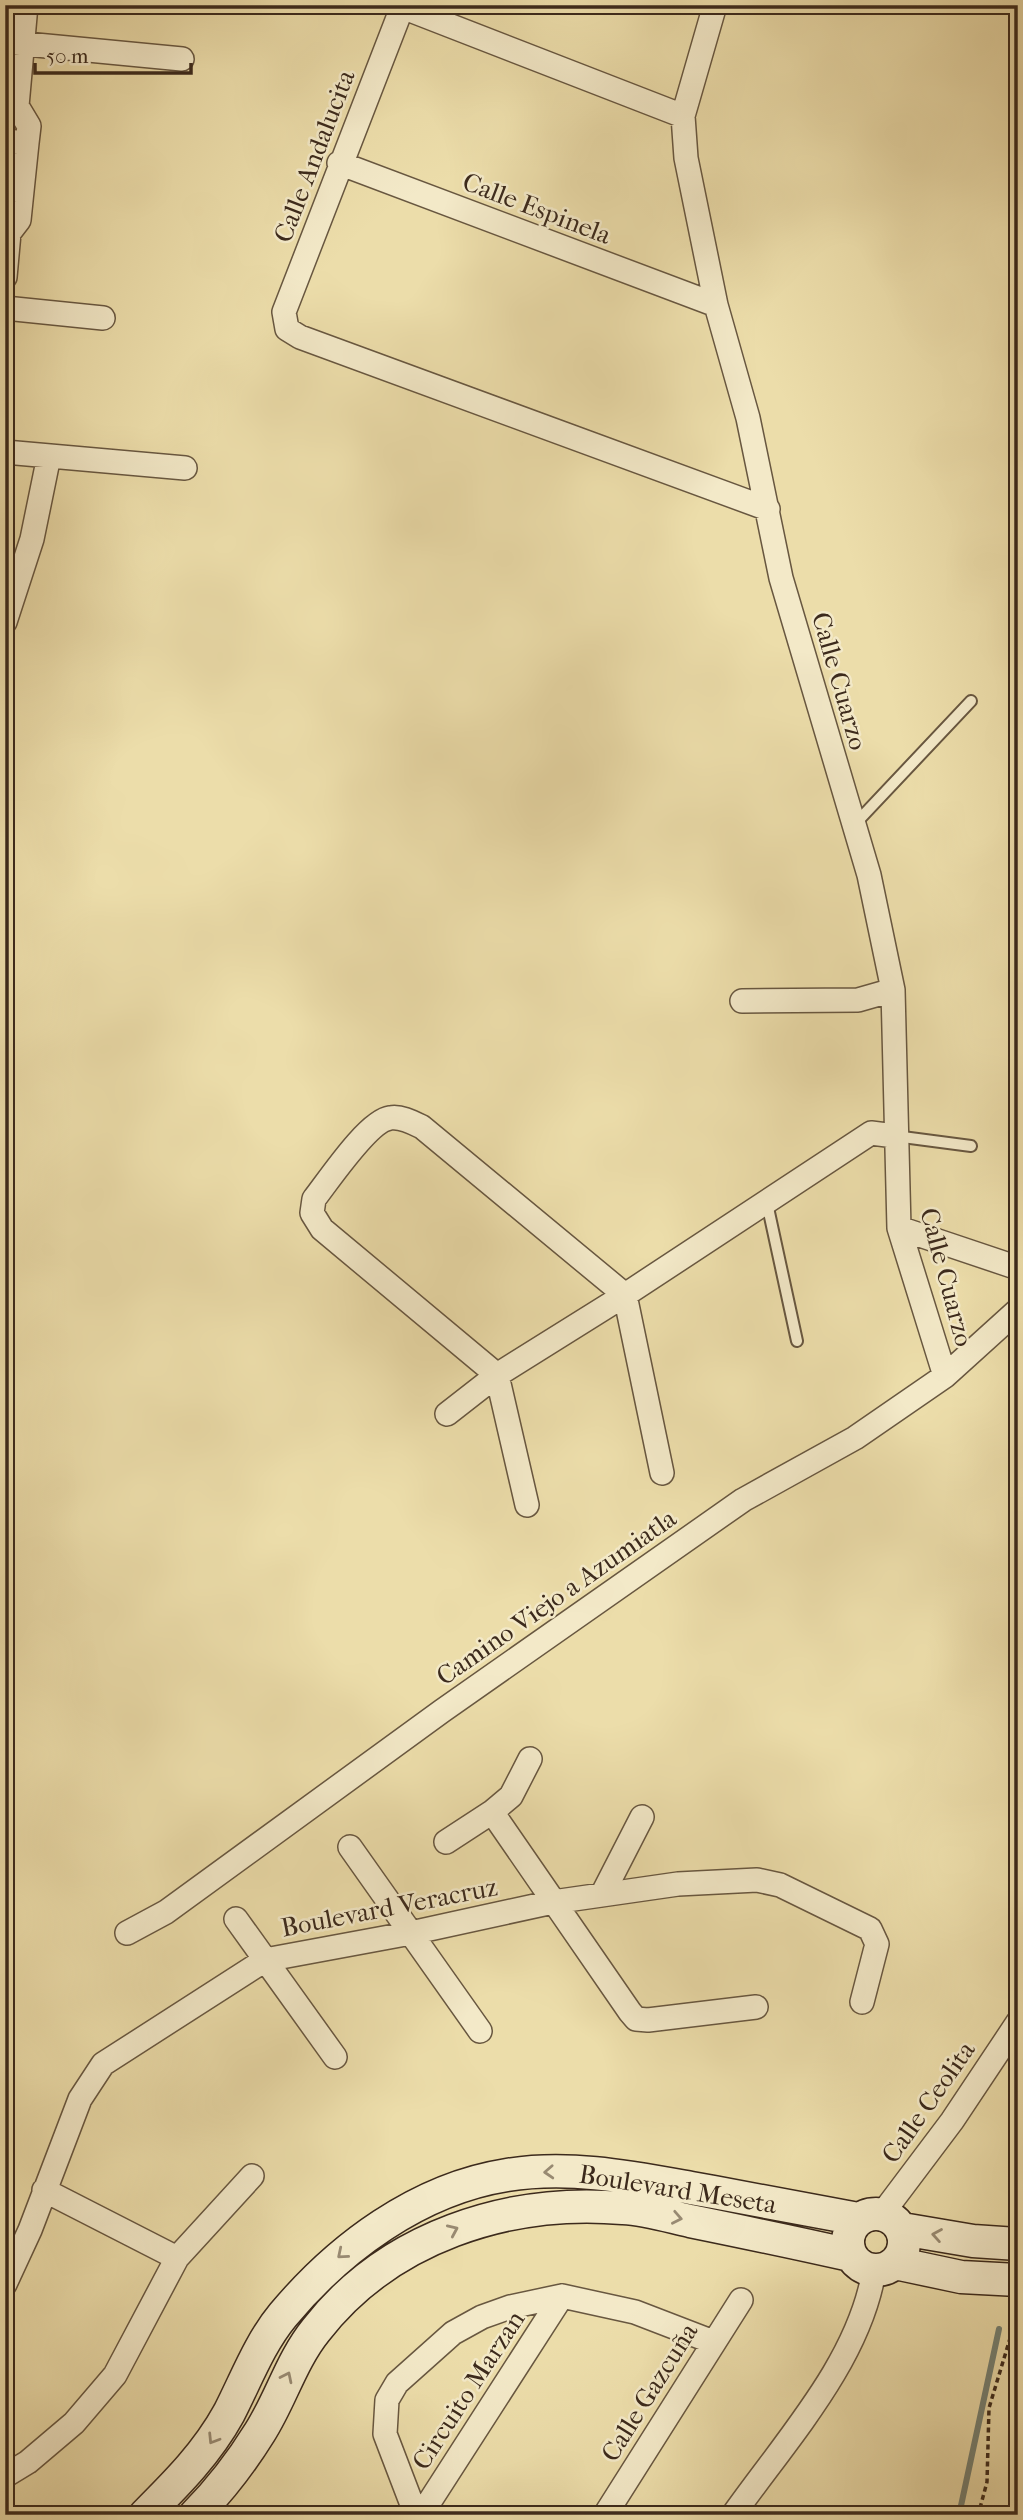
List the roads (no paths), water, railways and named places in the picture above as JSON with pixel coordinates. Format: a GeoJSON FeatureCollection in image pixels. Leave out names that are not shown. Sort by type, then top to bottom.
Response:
{"type":"FeatureCollection","features":[{"type":"Feature","properties":{"kind":"street"},"geometry":{"type":"LineString","coordinates":[[5,277],[7,233],[19,220],[14,190],[16,142],[29,126],[11,105],[15,43],[26,5]]}},
{"type":"Feature","properties":{"kind":"street","name":"Calle Cuarzo"},"geometry":{"type":"LineString","coordinates":[[715,5],[683,116],[686,158],[716,305],[748,418],[781,578],[869,875],[894,990],[899,1228],[945,1376]]}},
{"type":"Feature","properties":{"kind":"street"},"geometry":{"type":"LineString","coordinates":[[401,6],[683,116]]}},
{"type":"Feature","properties":{"kind":"street","name":"Calle Andalucita"},"geometry":{"type":"LineString","coordinates":[[401,6],[284,312],[287,328],[300,337],[768,509]]}},
{"type":"Feature","properties":{"kind":"street"},"geometry":{"type":"LineString","coordinates":[[15,43],[182,59]]}},
{"type":"Feature","properties":{"kind":"street","name":"Calle Espinela"},"geometry":{"type":"LineString","coordinates":[[339,163],[716,305]]}},
{"type":"Feature","properties":{"kind":"street"},"geometry":{"type":"LineString","coordinates":[[5,308],[103,318]]}},
{"type":"Feature","properties":{"kind":"street"},"geometry":{"type":"LineString","coordinates":[[5,452],[185,468]]}},
{"type":"Feature","properties":{"kind":"street"},"geometry":{"type":"LineString","coordinates":[[5,622],[32,539],[49,456]]}},
{"type":"Feature","properties":{"kind":"street"},"geometry":{"type":"LineString","coordinates":[[742,1001],[858,1000],[894,990]]}},
{"type":"Feature","properties":{"kind":"street"},"geometry":{"type":"LineString","coordinates":[[527,1505],[497,1375],[322,1228],[312,1213],[314,1199],[374,1125],[389,1118],[404,1119],[422,1127],[625,1295],[662,1473]]}},
{"type":"Feature","properties":{"kind":"street"},"geometry":{"type":"LineString","coordinates":[[447,1414],[497,1375],[625,1295],[871,1133],[895,1136]]}},
{"type":"Feature","properties":{"kind":"street"},"geometry":{"type":"LineString","coordinates":[[899,1228],[1018,1268]]}},
{"type":"Feature","properties":{"kind":"street","name":"Camino Viejo a Azumiatla"},"geometry":{"type":"LineString","coordinates":[[127,1933],[166,1912],[442,1711],[743,1500],[855,1438],[945,1376],[1018,1310]]}},
{"type":"Feature","properties":{"kind":"street"},"geometry":{"type":"LineString","coordinates":[[446,1842],[511,1796],[530,1759]]}},
{"type":"Feature","properties":{"kind":"street"},"geometry":{"type":"LineString","coordinates":[[492,1812],[636,2019],[648,2020],[756,2007]]}},
{"type":"Feature","properties":{"kind":"street"},"geometry":{"type":"LineString","coordinates":[[602,1895],[642,1818]]}},
{"type":"Feature","properties":{"kind":"street"},"geometry":{"type":"LineString","coordinates":[[350,1847],[480,2031]]}},
{"type":"Feature","properties":{"kind":"street","name":"Boulevard Veracruz"},"geometry":{"type":"LineString","coordinates":[[5,2284],[80,2099],[103,2064],[265,1960],[411,1933],[553,1902],[678,1884],[757,1880],[780,1885],[870,1930],[877,1944],[862,2002]]}},
{"type":"Feature","properties":{"kind":"street"},"geometry":{"type":"LineString","coordinates":[[236,1919],[335,2057]]}},
{"type":"Feature","properties":{"kind":"street","name":"Calle Ceolita"},"geometry":{"type":"LineString","coordinates":[[881,2221],[1018,2022]]}},
{"type":"Feature","properties":{"kind":"street","name":"Boulevard Meseta"},"geometry":{"type":"LineString","coordinates":[[161,2510],[210,2445],[259,2350],[281,2317],[308,2287],[340,2254],[379,2227],[464,2185],[507,2175],[558,2171],[609,2174],[881,2221],[973,2241],[1018,2244]]}},
{"type":"Feature","properties":{"kind":"street"},"geometry":{"type":"LineString","coordinates":[[5,2476],[28,2462],[75,2423],[114,2375],[177,2258],[252,2176]]}},
{"type":"Feature","properties":{"kind":"street"},"geometry":{"type":"LineString","coordinates":[[44,2190],[177,2258]]}},
{"type":"Feature","properties":{"kind":"street","name":"Boulevard Meseta"},"geometry":{"type":"LineString","coordinates":[[195,2515],[215,2495],[261,2431],[294,2363],[316,2329],[347,2297],[382,2268],[427,2241],[466,2224],[509,2213],[558,2207],[624,2208],[873,2263],[961,2277],[1018,2280]]}},
{"type":"Feature","properties":{"kind":"street"},"geometry":{"type":"LineString","coordinates":[[881,2221],[905,2241],[902,2253],[873,2263],[848,2242],[850,2230],[881,2221]]}},
{"type":"Feature","properties":{"kind":"street"},"geometry":{"type":"LineString","coordinates":[[733,2515],[831,2376],[854,2338],[869,2302],[873,2263]]}},
{"type":"Feature","properties":{"kind":"street","name":"Circuito Marzan"},"geometry":{"type":"LineString","coordinates":[[418,2515],[562,2296]]}},
{"type":"Feature","properties":{"kind":"street","name":"Circuito Marzan"},"geometry":{"type":"LineString","coordinates":[[418,2515],[385,2434],[387,2400],[397,2383],[453,2333],[482,2317],[510,2307],[562,2296],[635,2312],[713,2342]]}},
{"type":"Feature","properties":{"kind":"street","name":"Calle Gazcuña"},"geometry":{"type":"LineString","coordinates":[[605,2515],[741,2300]]}},
{"type":"Feature","properties":{"kind":"lane"},"geometry":{"type":"LineString","coordinates":[[853,826],[971,701]]}},
{"type":"Feature","properties":{"kind":"lane"},"geometry":{"type":"LineString","coordinates":[[895,1136],[971,1146]]}},
{"type":"Feature","properties":{"kind":"lane"},"geometry":{"type":"LineString","coordinates":[[767,1202],[797,1341]]}},
{"type":"Feature","properties":{"kind":"waterway"},"geometry":{"type":"LineString","coordinates":[[959,2515],[999,2329]]}}]}
